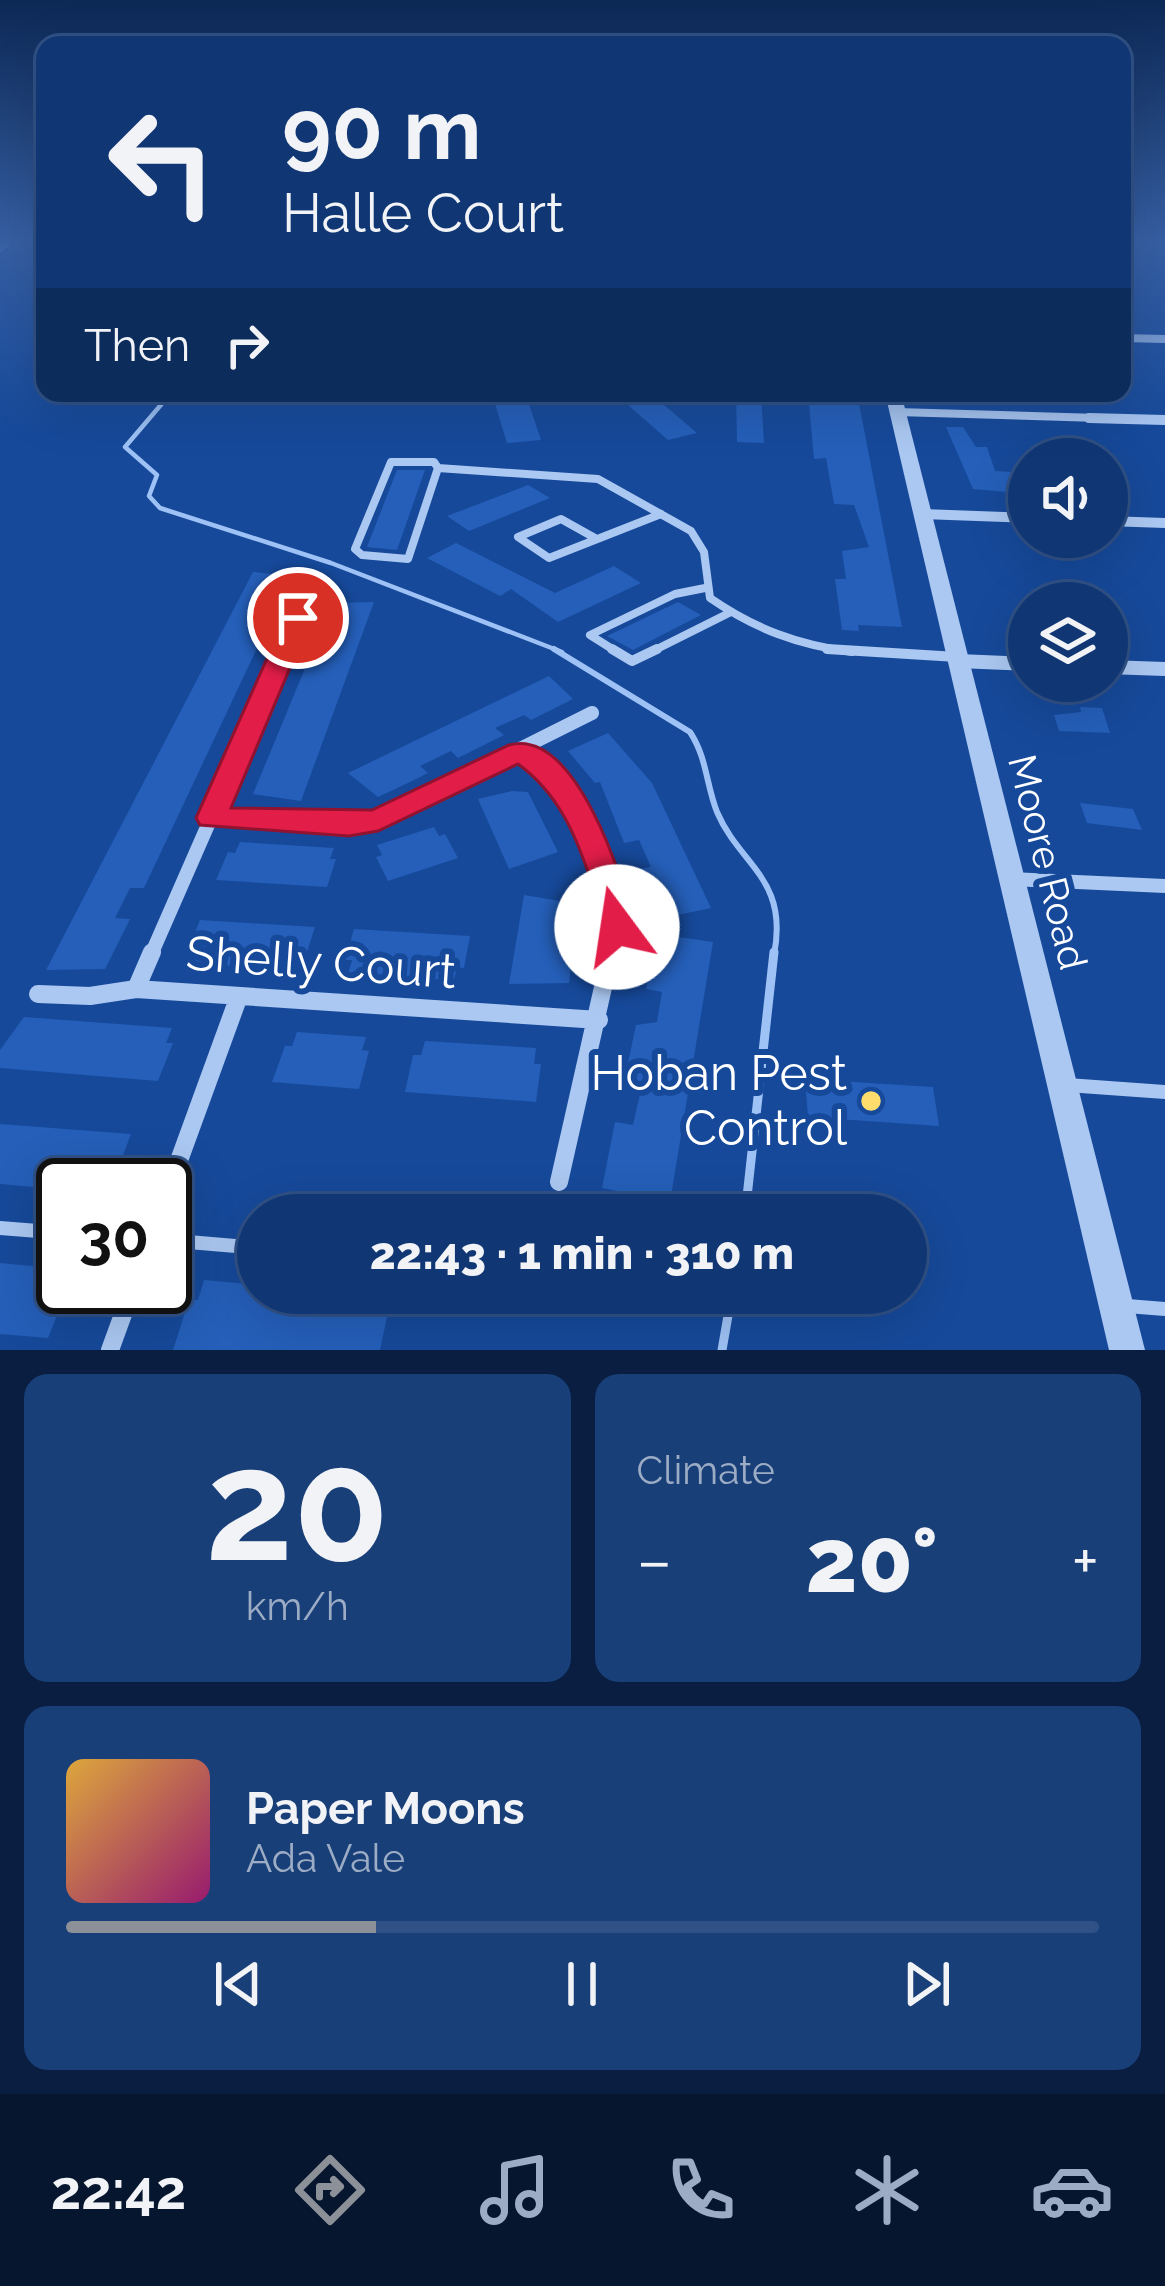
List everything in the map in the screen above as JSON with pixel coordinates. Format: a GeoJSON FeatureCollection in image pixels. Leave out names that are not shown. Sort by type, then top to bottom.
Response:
{"type":"FeatureCollection","features":[{"type":"Feature","properties":{"kind":"street"},"geometry":{"type":"LineString","coordinates":[[1131,338],[1165,339]]}},
{"type":"Feature","properties":{"kind":"street"},"geometry":{"type":"LineString","coordinates":[[895,402],[1165,420]]}},
{"type":"Feature","properties":{"kind":"street","name":"Moore Road"},"geometry":{"type":"LineString","coordinates":[[895,402],[1127,1350]]}},
{"type":"Feature","properties":{"kind":"street"},"geometry":{"type":"LineString","coordinates":[[922,514],[1008,517]]}},
{"type":"Feature","properties":{"kind":"street"},"geometry":{"type":"LineString","coordinates":[[1128,522],[1165,524]]}},
{"type":"Feature","properties":{"kind":"street"},"geometry":{"type":"LineString","coordinates":[[136,989],[316,578]]}},
{"type":"Feature","properties":{"kind":"street"},"geometry":{"type":"LineString","coordinates":[[958,659],[1008,663]]}},
{"type":"Feature","properties":{"kind":"street"},"geometry":{"type":"LineString","coordinates":[[1128,668],[1165,669]]}},
{"type":"Feature","properties":{"kind":"street"},"geometry":{"type":"LineString","coordinates":[[211,818],[349,825],[378,820],[592,713]]}},
{"type":"Feature","properties":{"kind":"street"},"geometry":{"type":"LineString","coordinates":[[520,752],[550,772],[570,796],[613,897],[616,943],[559,1182]]}},
{"type":"Feature","properties":{"kind":"street"},"geometry":{"type":"LineString","coordinates":[[1012,879],[1165,886]]}},
{"type":"Feature","properties":{"kind":"street","name":"Shelly Court"},"geometry":{"type":"LineString","coordinates":[[38,994],[89,997],[136,989],[599,1020]]}},
{"type":"Feature","properties":{"kind":"street"},"geometry":{"type":"LineString","coordinates":[[180,1158],[239,996]]}},
{"type":"Feature","properties":{"kind":"street"},"geometry":{"type":"LineString","coordinates":[[110,1350],[123,1314]]}},
{"type":"Feature","properties":{"kind":"lane"},"geometry":{"type":"LineString","coordinates":[[434,461],[438,468],[408,559],[362,555],[355,549],[391,462],[434,461]]}},
{"type":"Feature","properties":{"kind":"lane"},"geometry":{"type":"LineString","coordinates":[[438,468],[585,476],[662,514],[699,540],[705,588],[729,613],[785,643],[958,659]]}},
{"type":"Feature","properties":{"kind":"lane"},"geometry":{"type":"LineString","coordinates":[[595,538],[561,519],[518,537],[549,558],[662,514]]}},
{"type":"Feature","properties":{"kind":"lane"},"geometry":{"type":"LineString","coordinates":[[705,588],[675,594],[590,635],[632,662],[729,613]]}},
{"type":"Feature","properties":{"kind":"lane"},"geometry":{"type":"LineString","coordinates":[[1062,1084],[1165,1092]]}},
{"type":"Feature","properties":{"kind":"lane"},"geometry":{"type":"LineString","coordinates":[[0,1228],[36,1231]]}},
{"type":"Feature","properties":{"kind":"lane"},"geometry":{"type":"LineString","coordinates":[[192,1242],[237,1246]]}},
{"type":"Feature","properties":{"kind":"lane"},"geometry":{"type":"LineString","coordinates":[[1116,1305],[1165,1309]]}},
{"type":"Feature","properties":{"kind":"building"},"geometry":{"type":"Polygon","coordinates":[[[528,402],[541,440],[507,443],[495,404],[528,402]]]}},
{"type":"Feature","properties":{"kind":"building"},"geometry":{"type":"Polygon","coordinates":[[[661,402],[697,433],[668,440],[627,404],[661,402]]]}},
{"type":"Feature","properties":{"kind":"building"},"geometry":{"type":"Polygon","coordinates":[[[736,402],[762,402],[764,443],[737,442],[736,402]]]}},
{"type":"Feature","properties":{"kind":"building"},"geometry":{"type":"Polygon","coordinates":[[[809,402],[859,402],[902,627],[858,625],[859,631],[842,630],[835,579],[846,579],[842,551],[869,547],[854,505],[834,504],[826,458],[814,459],[809,402]]]}},
{"type":"Feature","properties":{"kind":"building"},"geometry":{"type":"Polygon","coordinates":[[[946,427],[963,427],[976,447],[987,447],[995,471],[1008,472],[1008,492],[973,489],[946,427]]]}},
{"type":"Feature","properties":{"kind":"building"},"geometry":{"type":"Polygon","coordinates":[[[397,470],[425,470],[397,550],[367,547],[397,470]]]}},
{"type":"Feature","properties":{"kind":"building"},"geometry":{"type":"Polygon","coordinates":[[[528,485],[550,498],[469,531],[447,516],[528,485]]]}},
{"type":"Feature","properties":{"kind":"building"},"geometry":{"type":"Polygon","coordinates":[[[456,543],[555,593],[614,566],[641,583],[558,622],[511,589],[500,596],[427,558],[456,543]]]}},
{"type":"Feature","properties":{"kind":"building"},"geometry":{"type":"Polygon","coordinates":[[[253,572],[291,576],[144,888],[130,888],[115,918],[130,919],[105,969],[46,970],[253,572]]]}},
{"type":"Feature","properties":{"kind":"building"},"geometry":{"type":"Polygon","coordinates":[[[374,602],[301,801],[253,794],[332,603],[374,602]]]}},
{"type":"Feature","properties":{"kind":"building"},"geometry":{"type":"Polygon","coordinates":[[[678,602],[701,615],[633,650],[607,636],[678,602]]]}},
{"type":"Feature","properties":{"kind":"building"},"geometry":{"type":"Polygon","coordinates":[[[549,676],[573,699],[531,720],[524,715],[495,728],[504,735],[458,758],[451,751],[420,766],[428,773],[408,783],[378,797],[348,773],[549,676]]]}},
{"type":"Feature","properties":{"kind":"building"},"geometry":{"type":"Polygon","coordinates":[[[1080,707],[1102,708],[1110,733],[1059,731],[1054,715],[1081,712],[1080,707]]]}},
{"type":"Feature","properties":{"kind":"building"},"geometry":{"type":"Polygon","coordinates":[[[608,733],[652,783],[711,908],[658,919],[638,869],[651,867],[639,840],[624,843],[600,782],[595,783],[568,751],[608,733]]]}},
{"type":"Feature","properties":{"kind":"building"},"geometry":{"type":"Polygon","coordinates":[[[528,792],[558,852],[509,869],[478,799],[528,792]]]}},
{"type":"Feature","properties":{"kind":"building"},"geometry":{"type":"Polygon","coordinates":[[[1080,803],[1133,809],[1142,830],[1087,823],[1080,803]]]}},
{"type":"Feature","properties":{"kind":"building"},"geometry":{"type":"Polygon","coordinates":[[[434,827],[439,836],[445,834],[458,858],[388,881],[376,857],[382,855],[377,845],[434,827]]]}},
{"type":"Feature","properties":{"kind":"building"},"geometry":{"type":"Polygon","coordinates":[[[240,842],[334,848],[330,859],[336,859],[327,887],[216,880],[228,852],[235,853],[240,842]]]}},
{"type":"Feature","properties":{"kind":"building"},"geometry":{"type":"Polygon","coordinates":[[[524,895],[578,904],[569,983],[509,984],[524,895]]]}},
{"type":"Feature","properties":{"kind":"building"},"geometry":{"type":"Polygon","coordinates":[[[200,920],[315,927],[305,958],[297,957],[293,970],[189,963],[195,950],[188,950],[200,920]]]}},
{"type":"Feature","properties":{"kind":"building"},"geometry":{"type":"Polygon","coordinates":[[[354,929],[470,936],[464,968],[457,967],[454,980],[348,974],[352,960],[345,960],[354,929]]]}},
{"type":"Feature","properties":{"kind":"building"},"geometry":{"type":"Polygon","coordinates":[[[657,934],[713,942],[671,1194],[621,1194],[602,1188],[615,1122],[633,1125],[642,1085],[624,1082],[636,1025],[657,1022],[662,992],[646,989],[657,934]]]}},
{"type":"Feature","properties":{"kind":"building"},"geometry":{"type":"Polygon","coordinates":[[[24,1017],[172,1028],[166,1043],[173,1043],[158,1081],[0,1068],[0,1050],[24,1017]]]}},
{"type":"Feature","properties":{"kind":"building"},"geometry":{"type":"Polygon","coordinates":[[[297,1032],[366,1037],[362,1050],[369,1051],[359,1089],[272,1082],[285,1046],[292,1046],[297,1032]]]}},
{"type":"Feature","properties":{"kind":"building"},"geometry":{"type":"Polygon","coordinates":[[[425,1041],[536,1048],[534,1064],[541,1064],[536,1102],[405,1092],[413,1055],[421,1055],[425,1041]]]}},
{"type":"Feature","properties":{"kind":"building","name":"Hoban Pest Control"},"geometry":{"type":"Polygon","coordinates":[[[805,1079],[933,1087],[939,1126],[808,1117],[805,1079]]]}},
{"type":"Feature","properties":{"kind":"building"},"geometry":{"type":"Polygon","coordinates":[[[0,1124],[131,1134],[122,1158],[36,1158],[36,1187],[0,1184],[0,1124]]]}},
{"type":"Feature","properties":{"kind":"building"},"geometry":{"type":"Polygon","coordinates":[[[0,1263],[36,1266],[36,1314],[58,1314],[48,1338],[0,1334],[0,1263]]]}},
{"type":"Feature","properties":{"kind":"building"},"geometry":{"type":"Polygon","coordinates":[[[204,1280],[237,1283],[237,1314],[387,1317],[380,1350],[173,1350],[185,1314],[192,1314],[192,1300],[198,1300],[204,1280]]]}},
{"type":"Feature","properties":{"kind":"waterway"},"geometry":{"type":"LineString","coordinates":[[163,402],[125,447],[157,475],[149,496],[160,508],[331,563],[562,652]]}},
{"type":"Feature","properties":{"kind":"waterway"},"geometry":{"type":"LineString","coordinates":[[554,649],[690,732],[717,812],[769,890],[777,929],[774,955]]}},
{"type":"Feature","properties":{"kind":"waterway"},"geometry":{"type":"LineString","coordinates":[[747,1194],[774,952]]}},
{"type":"Feature","properties":{"kind":"waterway"},"geometry":{"type":"LineString","coordinates":[[722,1350],[728,1314]]}},
{"type":"Feature","properties":{"kind":"place","name":"Hoban Pest Control"},"geometry":{"type":"Point","coordinates":[871,1101]}},
{"type":"Feature","properties":{"kind":"route"},"geometry":{"type":"LineString","coordinates":[[298,618],[211,818],[349,825],[378,820],[410,809],[520,752],[550,772],[576,806],[609,884],[617,927]]}}]}
